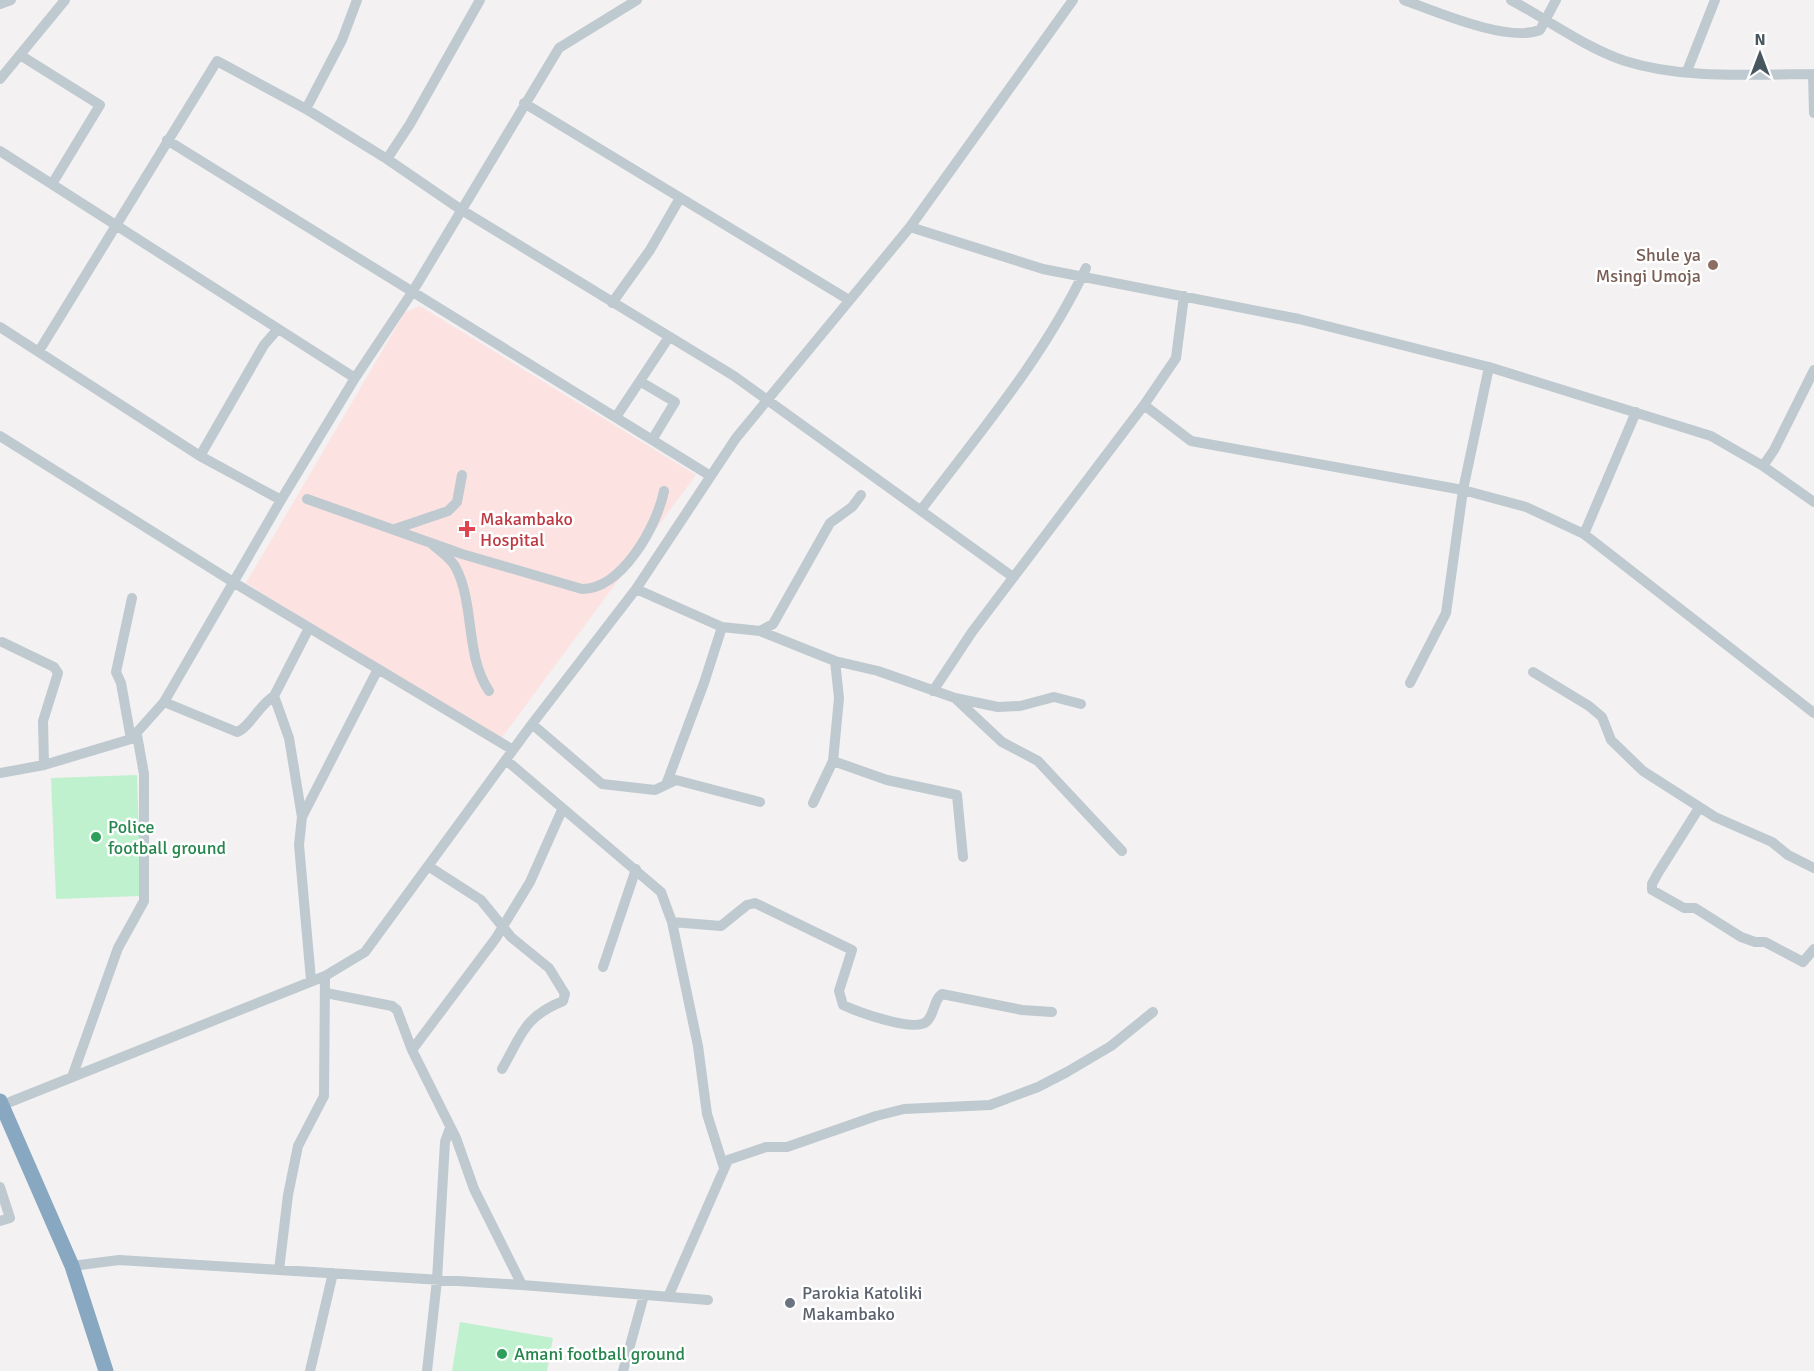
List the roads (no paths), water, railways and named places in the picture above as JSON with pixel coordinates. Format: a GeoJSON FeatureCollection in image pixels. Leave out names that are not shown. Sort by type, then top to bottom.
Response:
{"type":"FeatureCollection","features":[{"type":"Feature","properties":{"kind":"highway"},"geometry":{"type":"LineString","coordinates":[[1,1104],[72,1266],[106,1371]]}},
{"type":"Feature","properties":{"kind":"street"},"geometry":{"type":"LineString","coordinates":[[0,4],[11,0]]}},
{"type":"Feature","properties":{"kind":"street"},"geometry":{"type":"LineString","coordinates":[[0,79],[65,0]]}},
{"type":"Feature","properties":{"kind":"street"},"geometry":{"type":"LineString","coordinates":[[306,109],[342,40],[357,0]]}},
{"type":"Feature","properties":{"kind":"street"},"geometry":{"type":"LineString","coordinates":[[387,159],[410,124],[480,0]]}},
{"type":"Feature","properties":{"kind":"street"},"geometry":{"type":"LineString","coordinates":[[0,773],[44,765],[134,737],[164,702],[281,500],[355,378],[413,291],[460,209],[559,48],[637,0]]}},
{"type":"Feature","properties":{"kind":"street"},"geometry":{"type":"LineString","coordinates":[[1,1104],[325,976],[365,952],[532,724],[636,589],[709,475],[768,399],[910,227],[1073,0]]}},
{"type":"Feature","properties":{"kind":"street"},"geometry":{"type":"LineString","coordinates":[[1404,0],[1456,18],[1524,33],[1540,30],[1556,0]]}},
{"type":"Feature","properties":{"kind":"street"},"geometry":{"type":"LineString","coordinates":[[1511,0],[1624,60],[1652,67],[1727,75],[1814,74],[1814,113]]}},
{"type":"Feature","properties":{"kind":"street"},"geometry":{"type":"LineString","coordinates":[[1687,70],[1715,0]]}},
{"type":"Feature","properties":{"kind":"street"},"geometry":{"type":"LineString","coordinates":[[20,55],[100,105],[52,184]]}},
{"type":"Feature","properties":{"kind":"street"},"geometry":{"type":"LineString","coordinates":[[39,351],[217,61],[306,109],[449,198]]}},
{"type":"Feature","properties":{"kind":"street"},"geometry":{"type":"LineString","coordinates":[[264,92],[306,109]]}},
{"type":"Feature","properties":{"kind":"street"},"geometry":{"type":"LineString","coordinates":[[524,103],[849,300]]}},
{"type":"Feature","properties":{"kind":"street"},"geometry":{"type":"LineString","coordinates":[[167,140],[709,475]]}},
{"type":"Feature","properties":{"kind":"street"},"geometry":{"type":"LineString","coordinates":[[0,151],[355,378]]}},
{"type":"Feature","properties":{"kind":"street"},"geometry":{"type":"LineString","coordinates":[[387,159],[460,209],[734,376],[1013,577]]}},
{"type":"Feature","properties":{"kind":"street"},"geometry":{"type":"LineString","coordinates":[[612,303],[650,250],[680,198]]}},
{"type":"Feature","properties":{"kind":"street"},"geometry":{"type":"LineString","coordinates":[[910,227],[1043,269],[1084,272],[1184,296],[1299,319],[1489,367],[1711,436],[1763,466],[1814,502]]}},
{"type":"Feature","properties":{"kind":"street"},"geometry":{"type":"LineString","coordinates":[[921,510],[1034,361],[1069,304],[1084,272]]}},
{"type":"Feature","properties":{"kind":"street"},"geometry":{"type":"LineString","coordinates":[[933,692],[1013,577],[1144,405],[1176,358],[1184,296]]}},
{"type":"Feature","properties":{"kind":"street"},"geometry":{"type":"LineString","coordinates":[[0,327],[200,456],[281,500]]}},
{"type":"Feature","properties":{"kind":"street"},"geometry":{"type":"LineString","coordinates":[[200,456],[264,345],[278,330]]}},
{"type":"Feature","properties":{"kind":"street"},"geometry":{"type":"LineString","coordinates":[[616,417],[669,337]]}},
{"type":"Feature","properties":{"kind":"street"},"geometry":{"type":"LineString","coordinates":[[1410,683],[1446,613],[1463,490],[1489,367]]}},
{"type":"Feature","properties":{"kind":"street"},"geometry":{"type":"LineString","coordinates":[[1763,466],[1774,450],[1814,370]]}},
{"type":"Feature","properties":{"kind":"street"},"geometry":{"type":"LineString","coordinates":[[641,382],[675,402],[652,440]]}},
{"type":"Feature","properties":{"kind":"street"},"geometry":{"type":"LineString","coordinates":[[1144,405],[1191,441],[1463,490],[1526,507],[1584,534],[1814,713]]}},
{"type":"Feature","properties":{"kind":"street"},"geometry":{"type":"LineString","coordinates":[[1584,534],[1636,412]]}},
{"type":"Feature","properties":{"kind":"street"},"geometry":{"type":"LineString","coordinates":[[0,436],[233,582],[513,750]]}},
{"type":"Feature","properties":{"kind":"street"},"geometry":{"type":"LineString","coordinates":[[394,529],[413,525],[448,511],[457,502],[462,475]]}},
{"type":"Feature","properties":{"kind":"street"},"geometry":{"type":"LineString","coordinates":[[307,499],[428,540],[462,554],[582,589],[594,589],[614,578],[630,560],[660,513],[664,491]]}},
{"type":"Feature","properties":{"kind":"street"},"geometry":{"type":"LineString","coordinates":[[760,631],[773,624],[830,523],[852,507],[861,495]]}},
{"type":"Feature","properties":{"kind":"street"},"geometry":{"type":"LineString","coordinates":[[428,540],[456,566],[477,660],[483,682],[489,690]]}},
{"type":"Feature","properties":{"kind":"street"},"geometry":{"type":"LineString","coordinates":[[636,589],[722,627],[760,631],[835,662],[878,671],[955,698],[998,707],[1020,706],[1054,697],[1081,704]]}},
{"type":"Feature","properties":{"kind":"street"},"geometry":{"type":"LineString","coordinates":[[72,1077],[118,948],[144,901],[144,774],[121,683],[116,672],[132,598]]}},
{"type":"Feature","properties":{"kind":"street"},"geometry":{"type":"LineString","coordinates":[[532,724],[602,784],[660,789],[667,782],[702,691],[722,627]]}},
{"type":"Feature","properties":{"kind":"street"},"geometry":{"type":"LineString","coordinates":[[164,702],[237,732],[243,729],[261,704],[274,696],[309,628]]}},
{"type":"Feature","properties":{"kind":"street"},"geometry":{"type":"LineString","coordinates":[[2,642],[54,667],[58,673],[43,721],[44,765]]}},
{"type":"Feature","properties":{"kind":"street"},"geometry":{"type":"LineString","coordinates":[[813,803],[833,761],[838,698],[835,662]]}},
{"type":"Feature","properties":{"kind":"street"},"geometry":{"type":"LineString","coordinates":[[302,817],[378,669]]}},
{"type":"Feature","properties":{"kind":"street"},"geometry":{"type":"LineString","coordinates":[[1533,672],[1590,706],[1602,717],[1611,740],[1643,771],[1699,808],[1772,842],[1788,855],[1814,868]]}},
{"type":"Feature","properties":{"kind":"street"},"geometry":{"type":"LineString","coordinates":[[274,696],[289,738],[302,817],[299,845],[310,980]]}},
{"type":"Feature","properties":{"kind":"street"},"geometry":{"type":"LineString","coordinates":[[955,698],[1002,742],[1038,761],[1122,851]]}},
{"type":"Feature","properties":{"kind":"street"},"geometry":{"type":"LineString","coordinates":[[506,760],[661,892],[672,922],[698,1046],[707,1114],[724,1168]]}},
{"type":"Feature","properties":{"kind":"street"},"geometry":{"type":"LineString","coordinates":[[833,761],[887,780],[957,795],[963,857]]}},
{"type":"Feature","properties":{"kind":"street"},"geometry":{"type":"LineString","coordinates":[[667,782],[676,780],[760,802]]}},
{"type":"Feature","properties":{"kind":"street"},"geometry":{"type":"LineString","coordinates":[[1699,808],[1655,879],[1653,890],[1684,908],[1695,908],[1740,937],[1755,942],[1765,942],[1796,960],[1803,962],[1814,949]]}},
{"type":"Feature","properties":{"kind":"street"},"geometry":{"type":"LineString","coordinates":[[412,1050],[496,938],[530,882],[562,810]]}},
{"type":"Feature","properties":{"kind":"street"},"geometry":{"type":"LineString","coordinates":[[428,866],[482,900],[511,937],[549,968],[565,998],[541,1010],[530,1020],[502,1069]]}},
{"type":"Feature","properties":{"kind":"street"},"geometry":{"type":"LineString","coordinates":[[603,968],[636,869]]}},
{"type":"Feature","properties":{"kind":"street"},"geometry":{"type":"LineString","coordinates":[[672,922],[721,927],[747,905],[755,903],[852,950],[839,991],[843,1005],[896,1022],[919,1025],[925,1023],[942,994],[1000,1003],[1022,1010],[1052,1012]]}},
{"type":"Feature","properties":{"kind":"street"},"geometry":{"type":"LineString","coordinates":[[279,1270],[288,1195],[298,1146],[324,1096],[325,976]]}},
{"type":"Feature","properties":{"kind":"street"},"geometry":{"type":"LineString","coordinates":[[326,993],[392,1006],[398,1010],[412,1050],[450,1128],[474,1189],[522,1285]]}},
{"type":"Feature","properties":{"kind":"street"},"geometry":{"type":"LineString","coordinates":[[668,1297],[729,1160],[758,1150],[788,1147],[876,1116],[904,1109],[964,1108],[1000,1101],[1038,1087],[1084,1062],[1111,1046],[1153,1012]]}},
{"type":"Feature","properties":{"kind":"street"},"geometry":{"type":"LineString","coordinates":[[427,1371],[437,1280],[446,1142],[450,1128]]}},
{"type":"Feature","properties":{"kind":"street"},"geometry":{"type":"LineString","coordinates":[[0,1187],[10,1218],[0,1221]]}},
{"type":"Feature","properties":{"kind":"street"},"geometry":{"type":"LineString","coordinates":[[72,1266],[119,1260],[522,1285],[708,1300]]}},
{"type":"Feature","properties":{"kind":"street"},"geometry":{"type":"LineString","coordinates":[[310,1371],[333,1273]]}},
{"type":"Feature","properties":{"kind":"street"},"geometry":{"type":"LineString","coordinates":[[623,1371],[644,1295]]}},
{"type":"Feature","properties":{"kind":"place","name":"Shule ya Msingi Umoja"},"geometry":{"type":"Point","coordinates":[1713,265]}},
{"type":"Feature","properties":{"kind":"place","name":"Makambako Hospital"},"geometry":{"type":"Point","coordinates":[467,529]}},
{"type":"Feature","properties":{"kind":"place","name":"Police football ground"},"geometry":{"type":"Point","coordinates":[96,837]}},
{"type":"Feature","properties":{"kind":"place","name":"Parokia Katoliki Makambako"},"geometry":{"type":"Point","coordinates":[790,1303]}},
{"type":"Feature","properties":{"kind":"place","name":"Amani football ground"},"geometry":{"type":"Point","coordinates":[502,1354]}}]}
